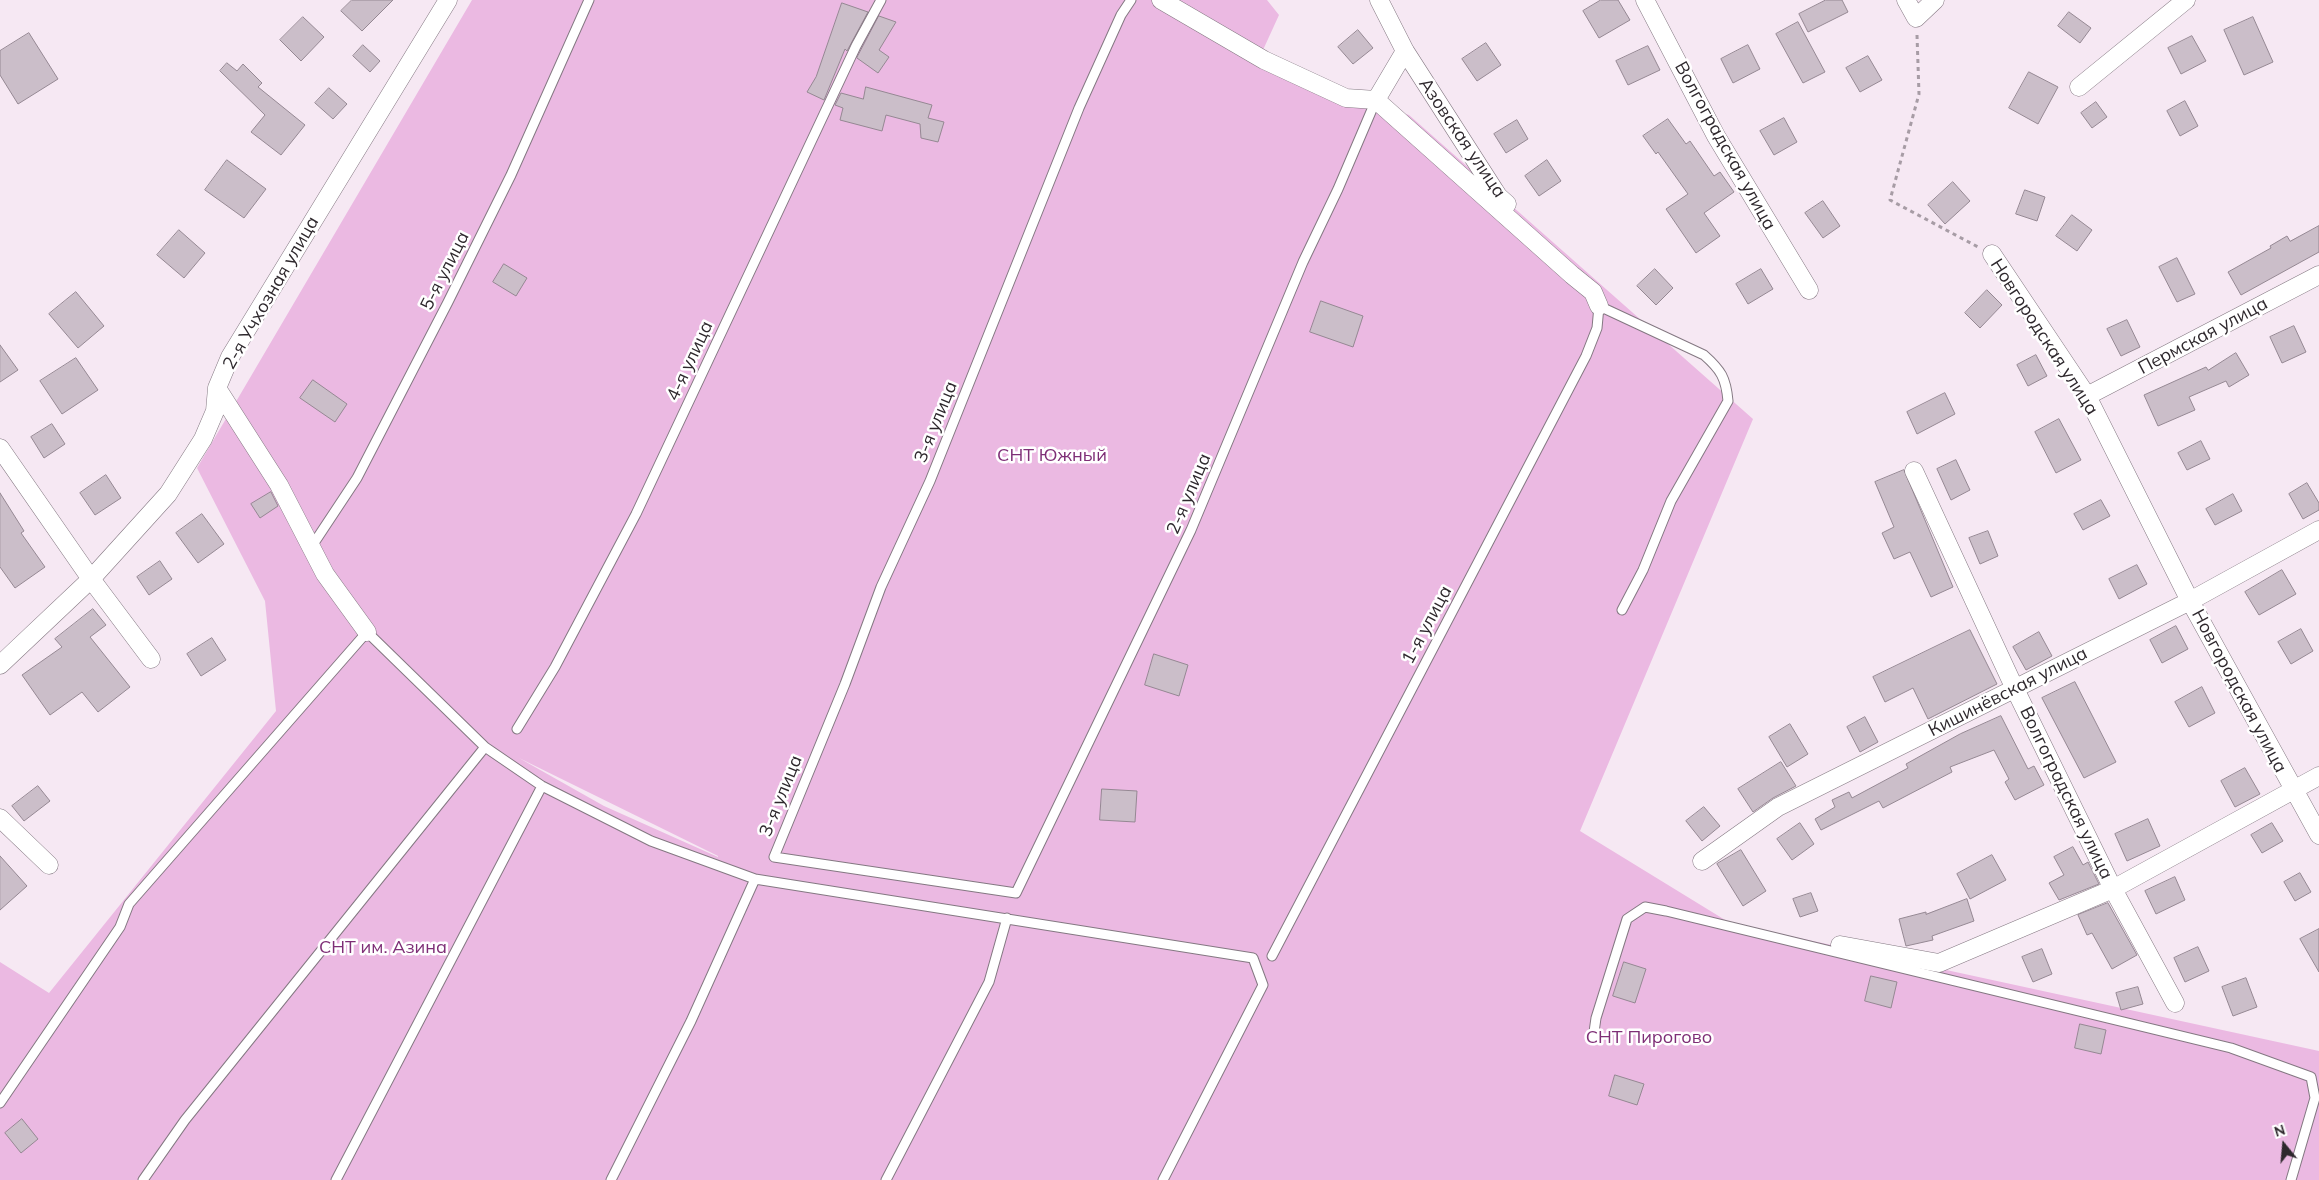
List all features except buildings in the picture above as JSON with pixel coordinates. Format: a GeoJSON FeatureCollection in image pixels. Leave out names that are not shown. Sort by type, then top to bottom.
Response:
{"type":"FeatureCollection","features":[{"type":"Feature","properties":{"kind":"street","name":"2-я Учхозная улица"},"geometry":{"type":"LineString","coordinates":[[0,665],[91,579],[168,494],[203,439],[215,411],[217,388],[230,357],[448,0]]}},
{"type":"Feature","properties":{"kind":"street"},"geometry":{"type":"LineString","coordinates":[[1161,0],[1264,60],[1346,98],[1376,100],[1593,292],[1599,306]]}},
{"type":"Feature","properties":{"kind":"street","name":"Азовская улица"},"geometry":{"type":"LineString","coordinates":[[1379,0],[1405,51],[1498,196],[1590,277]]}},
{"type":"Feature","properties":{"kind":"street","name":"Волгоградская улица"},"geometry":{"type":"LineString","coordinates":[[1645,0],[1716,136],[1809,290]]}},
{"type":"Feature","properties":{"kind":"street"},"geometry":{"type":"LineString","coordinates":[[1906,0],[1916,18],[1935,0]]}},
{"type":"Feature","properties":{"kind":"street"},"geometry":{"type":"LineString","coordinates":[[2079,87],[2186,0]]}},
{"type":"Feature","properties":{"kind":"street"},"geometry":{"type":"LineString","coordinates":[[1376,100],[1405,51]]}},
{"type":"Feature","properties":{"kind":"street","name":"Новгородская улица"},"geometry":{"type":"LineString","coordinates":[[1992,254],[2087,396],[2190,601],[2292,790],[2319,836]]}},
{"type":"Feature","properties":{"kind":"street","name":"Пермская улица"},"geometry":{"type":"LineString","coordinates":[[2087,396],[2319,276]]}},
{"type":"Feature","properties":{"kind":"street"},"geometry":{"type":"LineString","coordinates":[[217,388],[279,485],[325,574],[367,632]]}},
{"type":"Feature","properties":{"kind":"street"},"geometry":{"type":"LineString","coordinates":[[0,448],[91,579],[151,659]]}},
{"type":"Feature","properties":{"kind":"street","name":"Волгоградская улица"},"geometry":{"type":"LineString","coordinates":[[1914,472],[2015,689],[2113,889],[2175,1003]]}},
{"type":"Feature","properties":{"kind":"street","name":"Кишинёвская улица"},"geometry":{"type":"LineString","coordinates":[[1702,861],[1778,807],[2190,601],[2319,530]]}},
{"type":"Feature","properties":{"kind":"street"},"geometry":{"type":"LineString","coordinates":[[1840,945],[1939,963],[2113,889],[2319,776]]}},
{"type":"Feature","properties":{"kind":"street"},"geometry":{"type":"LineString","coordinates":[[0,818],[49,865]]}},
{"type":"Feature","properties":{"kind":"lane","name":"5-я улица"},"geometry":{"type":"LineString","coordinates":[[312,546],[357,478],[448,302],[511,175],[589,0]]}},
{"type":"Feature","properties":{"kind":"lane","name":"4-я улица"},"geometry":{"type":"LineString","coordinates":[[517,729],[555,667],[636,514],[856,46],[881,0]]}},
{"type":"Feature","properties":{"kind":"lane","name":"3-я улица"},"geometry":{"type":"LineString","coordinates":[[1016,893],[774,857],[845,684],[881,587],[930,481],[1079,108],[1121,15],[1131,0]]}},
{"type":"Feature","properties":{"kind":"lane","name":"2-я улица"},"geometry":{"type":"LineString","coordinates":[[1016,893],[1191,530],[1303,262],[1338,189],[1376,100]]}},
{"type":"Feature","properties":{"kind":"lane"},"geometry":{"type":"LineString","coordinates":[[1599,306],[1704,354],[1717,366],[1726,382],[1728,401],[1671,501],[1643,570],[1622,610]]}},
{"type":"Feature","properties":{"kind":"lane","name":"1-я улица"},"geometry":{"type":"LineString","coordinates":[[1272,956],[1586,356],[1597,328],[1599,306]]}},
{"type":"Feature","properties":{"kind":"lane"},"geometry":{"type":"LineString","coordinates":[[0,1103],[120,927],[129,904],[367,632],[484,747],[542,786],[650,841],[754,879],[1253,958],[1263,986],[1163,1180]]}},
{"type":"Feature","properties":{"kind":"lane"},"geometry":{"type":"LineString","coordinates":[[143,1180],[185,1120],[484,747]]}},
{"type":"Feature","properties":{"kind":"lane"},"geometry":{"type":"LineString","coordinates":[[336,1180],[542,786]]}},
{"type":"Feature","properties":{"kind":"lane"},"geometry":{"type":"LineString","coordinates":[[611,1180],[691,1021],[754,879]]}},
{"type":"Feature","properties":{"kind":"lane"},"geometry":{"type":"LineString","coordinates":[[1593,1039],[1596,1018],[1627,919],[1646,907],[1666,911],[2230,1048],[2311,1077],[2315,1098],[2292,1180]]}},
{"type":"Feature","properties":{"kind":"lane"},"geometry":{"type":"LineString","coordinates":[[886,1180],[989,982],[1007,918]]}},
{"type":"Feature","properties":{"kind":"path","name":"Новгородская улица"},"geometry":{"type":"LineString","coordinates":[[1916,18],[1919,94],[1890,200],[1992,254]]}},
{"type":"Feature","properties":{"kind":"green space","name":"СНТ Южный"},"geometry":{"type":"Polygon","coordinates":[[[472,0],[1267,0],[1279,15],[1263,50],[1328,89],[1409,115],[1753,419],[1580,831],[1730,923],[2319,1051],[2319,1180],[0,1180],[0,962],[49,993],[276,711],[265,601],[197,468],[472,0]],[[519,758],[604,806],[718,856],[519,758]]]}},
{"type":"Feature","properties":{"kind":"park label","name":"СНТ им. Азина"},"geometry":{"type":"Point","coordinates":[383,948]}},
{"type":"Feature","properties":{"kind":"park label","name":"СНТ Пирогово"},"geometry":{"type":"Point","coordinates":[1649,1038]}}]}
